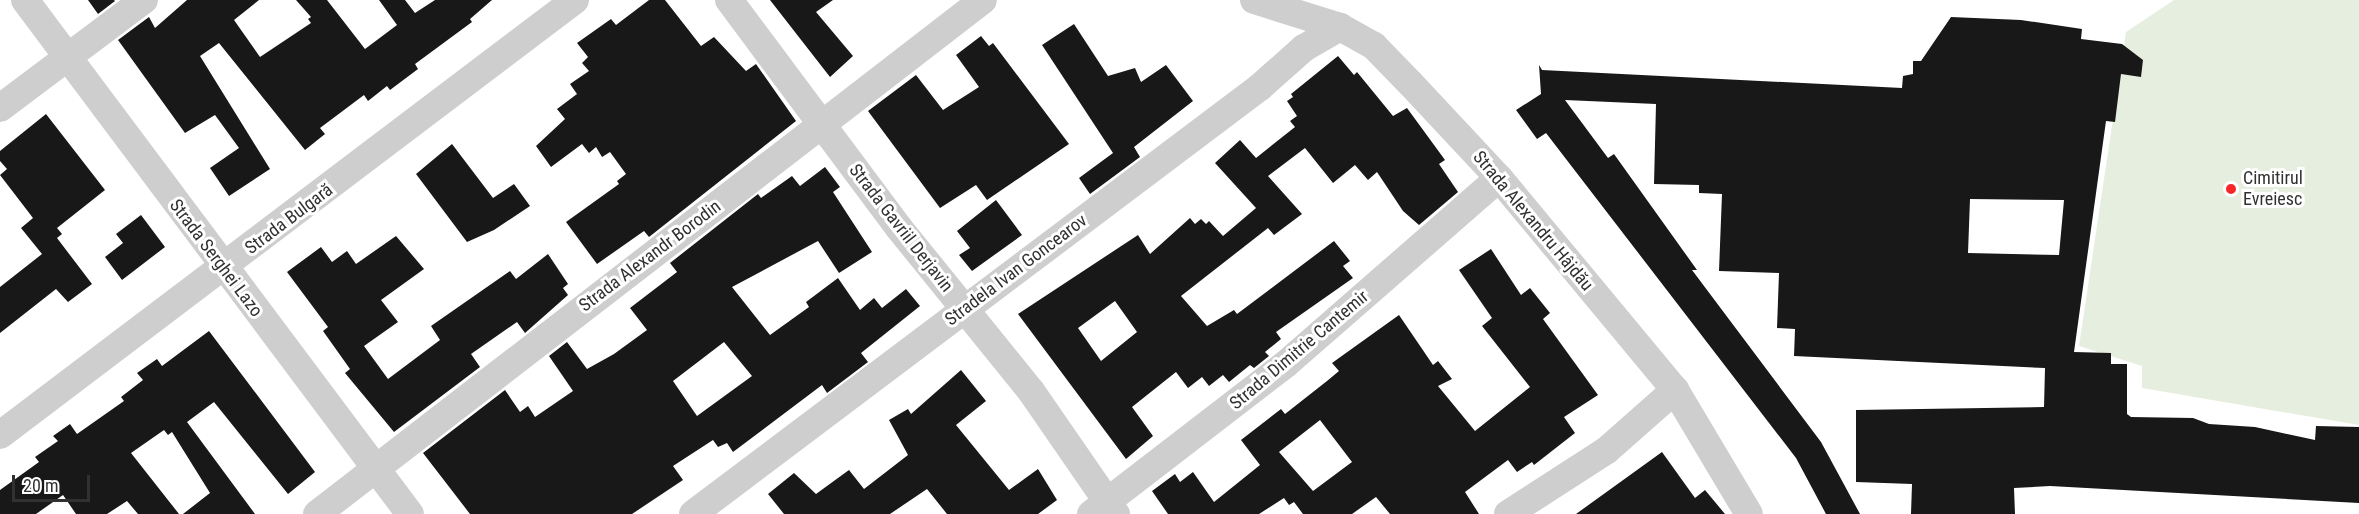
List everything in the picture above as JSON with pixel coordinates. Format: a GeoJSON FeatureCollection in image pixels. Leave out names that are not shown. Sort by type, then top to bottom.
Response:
{"type":"FeatureCollection","features":[{"type":"Feature","properties":{"kind":"street","name":"Strada Serghei Lazo"},"geometry":{"type":"LineString","coordinates":[[26,0],[224,268],[379,469],[410,514]]}},
{"type":"Feature","properties":{"kind":"street"},"geometry":{"type":"LineString","coordinates":[[0,108],[144,0]]}},
{"type":"Feature","properties":{"kind":"street","name":"Strada Bulgară"},"geometry":{"type":"LineString","coordinates":[[0,435],[224,268],[575,0]]}},
{"type":"Feature","properties":{"kind":"street","name":"Strada Gavriil Derjavin"},"geometry":{"type":"LineString","coordinates":[[729,0],[821,126],[1031,391],[1105,510]]}},
{"type":"Feature","properties":{"kind":"street","name":"Strada Alexandr Borodin"},"geometry":{"type":"LineString","coordinates":[[317,514],[379,469],[574,313],[983,0]]}},
{"type":"Feature","properties":{"kind":"street","name":"Strada Alexandru Hâjdău"},"geometry":{"type":"LineString","coordinates":[[1254,0],[1340,27],[1374,46],[1499,178],[1675,390],[1749,514]]}},
{"type":"Feature","properties":{"kind":"street","name":"Stradela Ivan Goncearov"},"geometry":{"type":"LineString","coordinates":[[693,514],[1260,87],[1304,48],[1340,27]]}},
{"type":"Feature","properties":{"kind":"street","name":"Strada Dimitrie Cantemir"},"geometry":{"type":"LineString","coordinates":[[1105,510],[1287,363],[1499,178]]}},
{"type":"Feature","properties":{"kind":"street"},"geometry":{"type":"LineString","coordinates":[[1508,514],[1607,450],[1675,390]]}},
{"type":"Feature","properties":{"kind":"green space","name":"Cimitirul Evreiesc"},"geometry":{"type":"Polygon","coordinates":[[[2174,0],[2359,0],[2359,425],[2142,388],[2142,366],[2079,346],[2126,32],[2174,0]]]}},
{"type":"Feature","properties":{"kind":"building"},"geometry":{"type":"Polygon","coordinates":[[[88,0],[114,0],[115,1],[98,14],[88,0]]]}},
{"type":"Feature","properties":{"kind":"building"},"geometry":{"type":"Polygon","coordinates":[[[187,0],[259,0],[234,20],[260,57],[311,23],[308,19],[311,17],[296,0],[327,0],[365,49],[397,25],[379,0],[405,0],[415,13],[435,0],[492,0],[470,19],[472,22],[415,64],[418,69],[390,90],[387,86],[368,101],[364,95],[320,128],[325,134],[305,150],[219,43],[200,56],[270,169],[229,196],[210,168],[239,148],[215,115],[185,133],[118,40],[149,17],[155,28],[187,0]]]}},
{"type":"Feature","properties":{"kind":"building"},"geometry":{"type":"Polygon","coordinates":[[[649,0],[665,0],[701,46],[714,37],[746,71],[756,64],[796,121],[649,237],[644,231],[597,264],[566,222],[619,184],[617,181],[626,174],[610,152],[602,157],[596,147],[589,153],[582,144],[551,167],[536,146],[565,119],[557,109],[577,94],[570,84],[589,71],[582,63],[588,57],[577,43],[611,19],[616,25],[649,0]]]}},
{"type":"Feature","properties":{"kind":"building"},"geometry":{"type":"Polygon","coordinates":[[[770,0],[833,0],[816,12],[853,56],[830,77],[770,0]]]}},
{"type":"Feature","properties":{"kind":"building"},"geometry":{"type":"Polygon","coordinates":[[[1951,17],[2021,20],[2082,29],[2081,39],[2122,44],[2143,60],[2141,77],[2121,74],[2115,122],[2106,121],[2074,352],[2111,353],[2111,364],[2127,364],[2127,414],[2131,417],[2193,418],[2209,424],[2255,427],[2315,440],[2316,426],[2359,427],[2359,503],[2050,486],[2014,488],[2015,514],[1911,514],[1912,484],[1856,482],[1856,410],[2044,407],[2045,368],[1794,356],[1795,329],[1777,328],[1779,273],[1719,271],[1722,194],[1699,193],[1699,185],[1654,184],[1656,104],[1565,100],[1608,158],[1614,154],[1697,270],[1692,270],[1821,442],[1860,514],[1826,514],[1796,458],[1546,133],[1537,139],[1516,110],[1541,94],[1539,65],[1542,70],[1902,88],[1903,76],[1913,74],[1913,61],[1921,61],[1951,17]],[[1970,199],[1968,253],[2059,255],[2064,200],[1970,199]]]}},
{"type":"Feature","properties":{"kind":"building"},"geometry":{"type":"Polygon","coordinates":[[[1074,24],[1108,76],[1135,68],[1141,82],[1166,65],[1193,101],[1134,147],[1140,157],[1090,194],[1079,178],[1113,153],[1042,45],[1074,24]]]}},
{"type":"Feature","properties":{"kind":"building"},"geometry":{"type":"Polygon","coordinates":[[[981,36],[989,46],[993,43],[1069,144],[987,200],[976,185],[940,208],[868,111],[916,75],[943,110],[979,87],[956,55],[981,36]]]}},
{"type":"Feature","properties":{"kind":"building"},"geometry":{"type":"Polygon","coordinates":[[[1338,56],[1354,75],[1357,72],[1393,116],[1407,108],[1445,160],[1439,164],[1458,192],[1419,225],[1403,211],[1377,172],[1368,180],[1355,165],[1333,183],[1305,148],[1268,176],[1302,214],[1274,235],[1268,228],[1181,296],[1207,326],[1234,310],[1237,314],[1334,241],[1350,261],[1343,266],[1353,278],[1276,332],[1281,339],[1265,352],[1269,356],[1254,368],[1250,365],[1229,382],[1223,375],[1209,386],[1202,377],[1188,388],[1176,372],[1132,407],[1153,436],[1126,459],[1018,314],[1138,235],[1150,254],[1190,218],[1195,224],[1201,219],[1206,224],[1209,221],[1223,236],[1256,208],[1215,163],[1240,140],[1256,158],[1295,127],[1290,121],[1297,116],[1287,101],[1293,97],[1291,94],[1338,56]],[[1115,301],[1078,328],[1101,361],[1137,332],[1115,301]]]}},
{"type":"Feature","properties":{"kind":"building"},"geometry":{"type":"Polygon","coordinates":[[[46,114],[105,190],[57,228],[62,234],[57,238],[92,284],[68,302],[56,289],[0,333],[0,287],[42,254],[21,228],[33,218],[0,175],[7,169],[0,161],[0,151],[46,114]]]}},
{"type":"Feature","properties":{"kind":"building"},"geometry":{"type":"Polygon","coordinates":[[[452,144],[493,198],[514,184],[530,206],[494,230],[467,242],[416,174],[452,144]]]}},
{"type":"Feature","properties":{"kind":"building"},"geometry":{"type":"Polygon","coordinates":[[[825,167],[840,187],[833,192],[872,252],[839,273],[818,241],[732,287],[770,335],[809,307],[806,302],[838,278],[860,310],[874,298],[882,308],[906,289],[920,306],[861,353],[868,362],[827,393],[822,385],[733,452],[727,443],[718,447],[713,440],[673,466],[683,480],[632,514],[470,514],[423,453],[505,390],[520,412],[528,406],[535,417],[573,391],[549,356],[567,342],[587,369],[614,354],[647,330],[630,308],[677,272],[670,263],[758,194],[761,198],[792,176],[800,186],[825,167]],[[724,342],[673,381],[697,416],[752,376],[724,342]]]}},
{"type":"Feature","properties":{"kind":"building"},"geometry":{"type":"Polygon","coordinates":[[[996,200],[1022,235],[972,271],[959,255],[970,248],[957,231],[996,200]]]}},
{"type":"Feature","properties":{"kind":"building"},"geometry":{"type":"Polygon","coordinates":[[[141,215],[165,247],[122,280],[105,257],[123,243],[116,234],[141,215]]]}},
{"type":"Feature","properties":{"kind":"building"},"geometry":{"type":"Polygon","coordinates":[[[396,236],[424,269],[381,300],[398,322],[364,346],[388,379],[440,340],[431,326],[510,271],[516,279],[548,254],[568,284],[563,288],[568,295],[525,333],[517,322],[471,354],[480,367],[394,432],[345,373],[350,369],[323,331],[328,327],[287,272],[321,247],[332,262],[347,251],[356,264],[396,236]]]}},
{"type":"Feature","properties":{"kind":"building"},"geometry":{"type":"Polygon","coordinates":[[[1491,249],[1521,295],[1530,288],[1550,313],[1543,319],[1598,395],[1564,417],[1575,433],[1534,465],[1532,462],[1517,472],[1508,460],[1465,492],[1479,514],[1390,514],[1376,497],[1352,514],[1303,514],[1294,502],[1289,505],[1284,498],[1259,514],[1168,514],[1152,491],[1175,474],[1180,482],[1193,472],[1214,502],[1260,465],[1241,440],[1281,409],[1285,414],[1327,381],[1339,371],[1332,363],[1399,315],[1433,365],[1438,361],[1452,379],[1438,386],[1475,431],[1530,387],[1482,326],[1492,318],[1459,270],[1491,249]],[[1320,420],[1279,452],[1313,491],[1352,462],[1320,420]]]}},
{"type":"Feature","properties":{"kind":"building"},"geometry":{"type":"Polygon","coordinates":[[[209,331],[315,472],[288,494],[214,402],[187,422],[255,514],[183,514],[210,493],[172,432],[168,435],[164,430],[131,453],[179,514],[138,514],[127,501],[107,514],[76,514],[63,495],[36,514],[0,514],[0,490],[39,462],[35,457],[58,441],[53,436],[70,424],[77,434],[124,401],[121,397],[143,380],[137,373],[157,359],[162,366],[209,331]]]}},
{"type":"Feature","properties":{"kind":"building"},"geometry":{"type":"Polygon","coordinates":[[[961,370],[986,401],[956,425],[1009,490],[1038,469],[1057,500],[1038,514],[947,514],[927,489],[890,514],[784,514],[768,494],[794,473],[816,494],[849,470],[864,489],[908,455],[889,420],[908,409],[911,414],[961,370]]]}},
{"type":"Feature","properties":{"kind":"building"},"geometry":{"type":"Polygon","coordinates":[[[1662,452],[1695,498],[1705,490],[1725,514],[1576,514],[1662,452]]]}},
{"type":"Feature","properties":{"kind":"place","name":"Cimitirul Evreiesc"},"geometry":{"type":"Point","coordinates":[2231,189]}}]}
